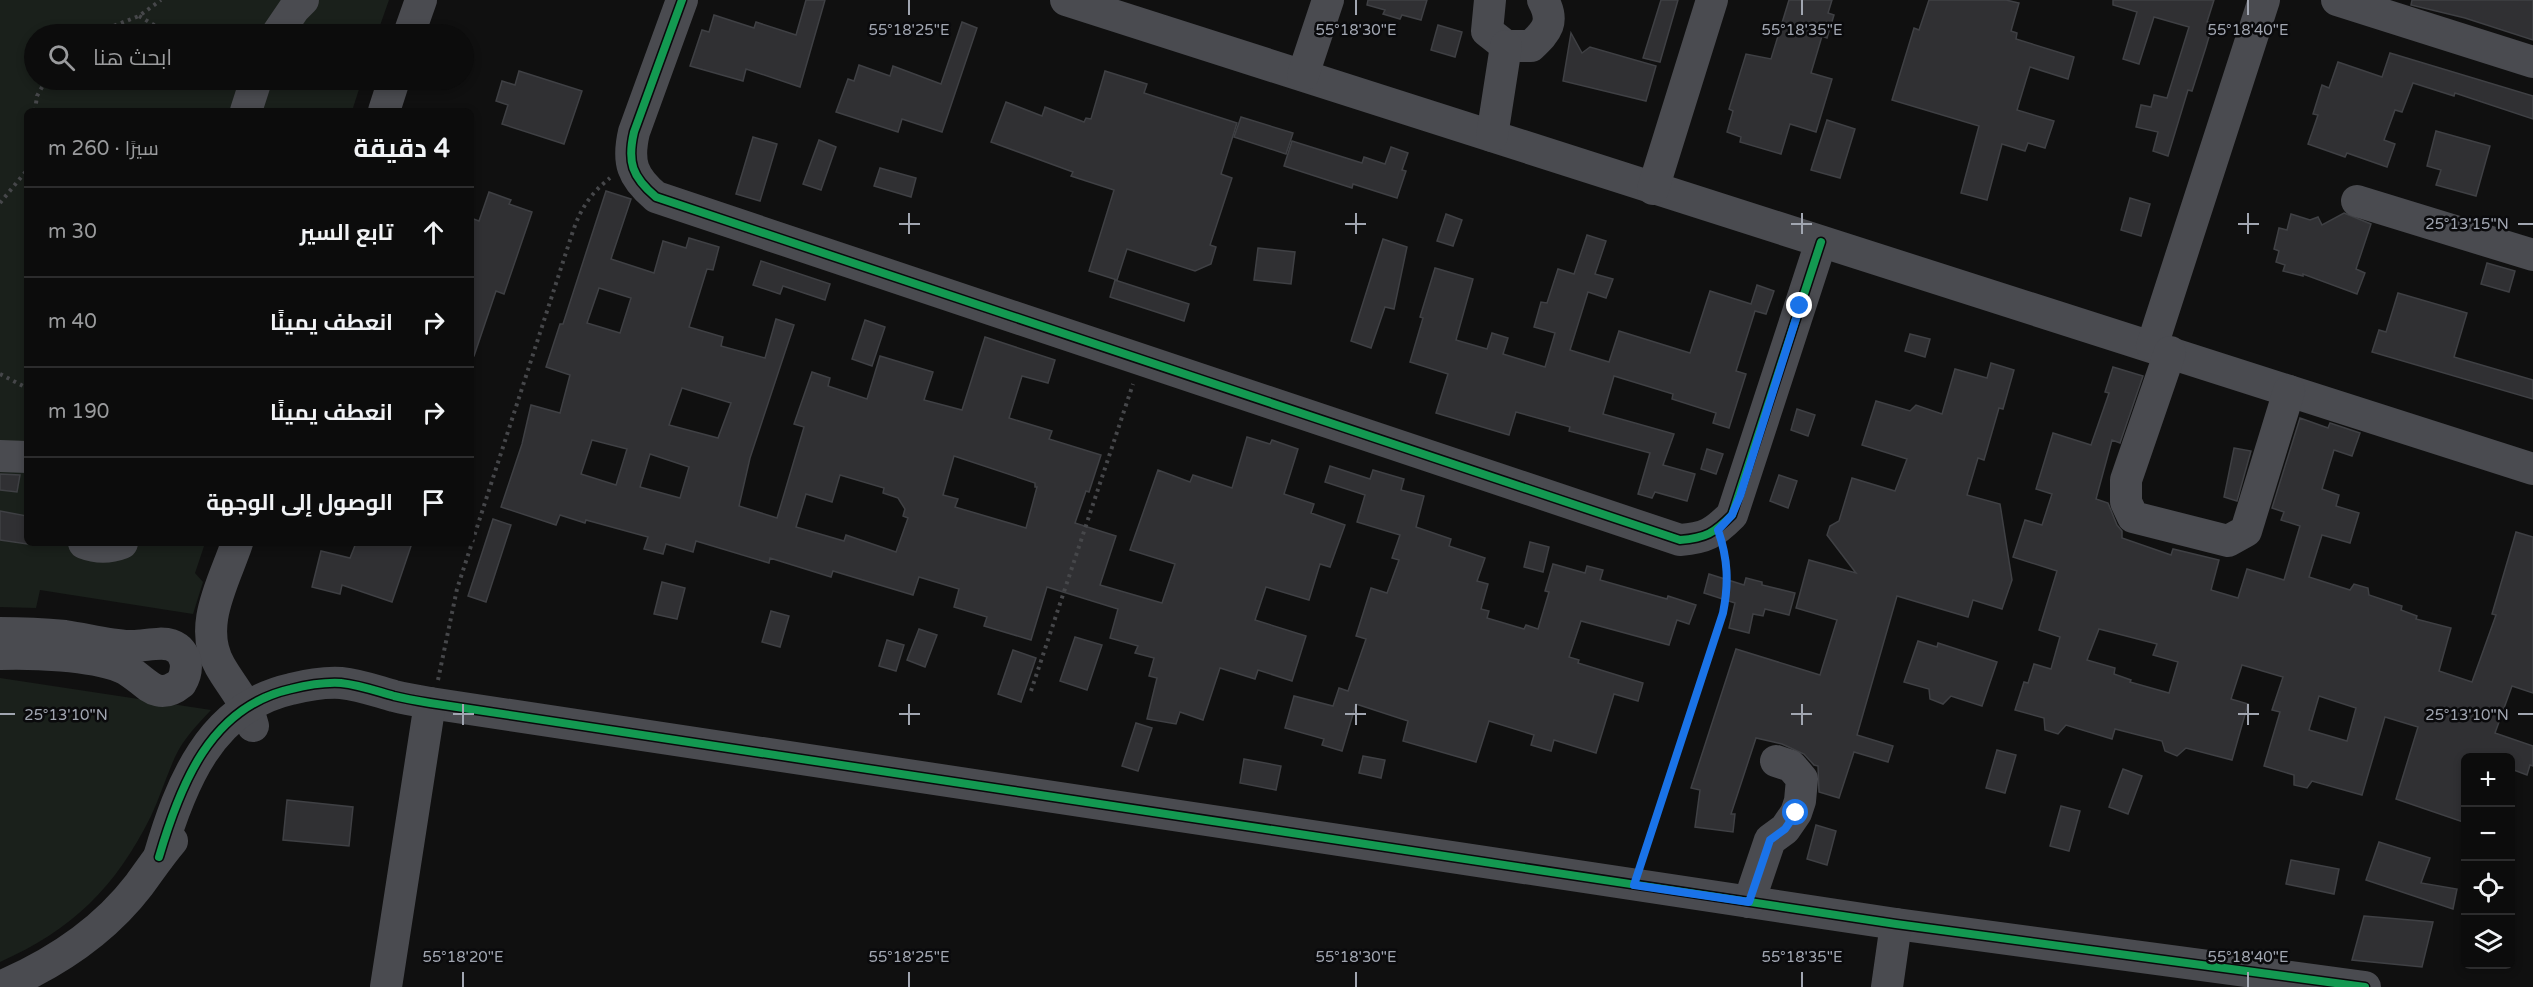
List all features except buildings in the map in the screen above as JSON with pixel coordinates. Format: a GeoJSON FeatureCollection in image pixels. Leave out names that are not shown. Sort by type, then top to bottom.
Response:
{"type":"FeatureCollection","features":[{"type":"Feature","properties":{"kind":"street"},"geometry":{"type":"LineString","coordinates":[[284,24],[303,0]]}},
{"type":"Feature","properties":{"kind":"street"},"geometry":{"type":"LineString","coordinates":[[413,24],[421,0]]}},
{"type":"Feature","properties":{"kind":"street"},"geometry":{"type":"LineString","coordinates":[[682,0],[634,132],[630,150],[633,169],[642,185],[656,197],[1680,540],[1700,538],[1718,530],[1732,515],[1821,242]]}},
{"type":"Feature","properties":{"kind":"street"},"geometry":{"type":"LineString","coordinates":[[1066,0],[2533,469]]}},
{"type":"Feature","properties":{"kind":"street"},"geometry":{"type":"LineString","coordinates":[[1303,75],[1328,0]]}},
{"type":"Feature","properties":{"kind":"street"},"geometry":{"type":"LineString","coordinates":[[1490,0],[1487,31],[1506,46],[1531,46],[1546,32],[1550,12],[1543,0]]}},
{"type":"Feature","properties":{"kind":"street"},"geometry":{"type":"LineString","coordinates":[[1653,189],[1712,0]]}},
{"type":"Feature","properties":{"kind":"street"},"geometry":{"type":"LineString","coordinates":[[2264,0],[2161,349],[2126,480],[2126,502],[2133,517],[2228,541],[2246,531],[2289,391]]}},
{"type":"Feature","properties":{"kind":"street"},"geometry":{"type":"LineString","coordinates":[[2337,0],[2533,62]]}},
{"type":"Feature","properties":{"kind":"street"},"geometry":{"type":"LineString","coordinates":[[1492,136],[1506,46]]}},
{"type":"Feature","properties":{"kind":"street"},"geometry":{"type":"LineString","coordinates":[[247,108],[253,90]]}},
{"type":"Feature","properties":{"kind":"street"},"geometry":{"type":"LineString","coordinates":[[385,108],[391,90]]}},
{"type":"Feature","properties":{"kind":"street"},"geometry":{"type":"LineString","coordinates":[[2357,201],[2533,255]]}},
{"type":"Feature","properties":{"kind":"street"},"geometry":{"type":"LineString","coordinates":[[0,456],[24,457]]}},
{"type":"Feature","properties":{"kind":"street"},"geometry":{"type":"LineString","coordinates":[[91,546],[111,548],[115,546]]}},
{"type":"Feature","properties":{"kind":"street"},"geometry":{"type":"LineString","coordinates":[[236,546],[214,603],[210,624],[212,645],[219,665],[250,716]]}},
{"type":"Feature","properties":{"kind":"street"},"geometry":{"type":"LineString","coordinates":[[0,633],[63,636],[128,646],[172,645],[185,658],[187,667],[181,684],[167,692],[150,688],[122,667],[105,663],[49,656],[0,654]]}},
{"type":"Feature","properties":{"kind":"street"},"geometry":{"type":"LineString","coordinates":[[0,987],[52,962],[88,937],[115,913],[139,886],[175,837],[250,716],[283,690],[311,684],[340,683],[430,703],[1634,885],[1896,924],[2365,987]]}},
{"type":"Feature","properties":{"kind":"street"},"geometry":{"type":"LineString","coordinates":[[386,987],[430,703]]}},
{"type":"Feature","properties":{"kind":"street"},"geometry":{"type":"LineString","coordinates":[[1749,902],[1770,840],[1785,829],[1796,813],[1800,801],[1802,778],[1791,766],[1776,761]]}},
{"type":"Feature","properties":{"kind":"street"},"geometry":{"type":"LineString","coordinates":[[1887,987],[1896,924]]}},
{"type":"Feature","properties":{"kind":"path"},"geometry":{"type":"LineString","coordinates":[[119,24],[139,16],[161,0]]}},
{"type":"Feature","properties":{"kind":"path"},"geometry":{"type":"LineString","coordinates":[[139,16],[152,24]]}},
{"type":"Feature","properties":{"kind":"path"},"geometry":{"type":"LineString","coordinates":[[35,108],[40,90]]}},
{"type":"Feature","properties":{"kind":"path"},"geometry":{"type":"LineString","coordinates":[[474,537],[581,210],[594,191],[611,177],[633,169]]}},
{"type":"Feature","properties":{"kind":"path"},"geometry":{"type":"LineString","coordinates":[[0,203],[24,174]]}},
{"type":"Feature","properties":{"kind":"path"},"geometry":{"type":"LineString","coordinates":[[1031,691],[1141,360]]}},
{"type":"Feature","properties":{"kind":"path"},"geometry":{"type":"LineString","coordinates":[[0,374],[24,386]]}},
{"type":"Feature","properties":{"kind":"path"},"geometry":{"type":"LineString","coordinates":[[1634,885],[1723,613],[1728,571],[1725,550],[1718,530]]}},
{"type":"Feature","properties":{"kind":"path"},"geometry":{"type":"LineString","coordinates":[[430,703],[439,674],[457,589],[471,546]]}},
{"type":"Feature","properties":{"kind":"shaded area"},"geometry":{"type":"Polygon","coordinates":[[[0,0],[389,0],[381,24],[24,24],[24,90],[359,90],[353,108],[24,108],[24,546],[204,546],[195,573],[203,582],[193,614],[40,590],[36,608],[0,607],[0,0]]]}},
{"type":"Feature","properties":{"kind":"shaded area"},"geometry":{"type":"Polygon","coordinates":[[[0,678],[211,710],[178,750],[151,816],[123,864],[107,885],[89,904],[49,936],[0,962],[0,678]]]}},
{"type":"Feature","properties":{"kind":"cycle path"},"geometry":{"type":"LineString","coordinates":[[682,0],[632,143],[633,168],[641,183],[656,197],[1680,540],[1709,534],[1732,515],[1821,242]]}},
{"type":"Feature","properties":{"kind":"cycle path"},"geometry":{"type":"LineString","coordinates":[[159,857],[177,803],[189,777],[202,753],[219,731],[239,713],[263,698],[303,686],[341,683],[430,703],[1896,924],[2365,987]]}},
{"type":"Feature","properties":{"kind":"route"},"geometry":{"type":"LineString","coordinates":[[1796,813],[1785,829],[1770,840],[1749,902],[1634,885],[1723,613],[1728,571],[1725,550],[1718,530],[1732,515],[1740,496],[1800,306]]}}]}
